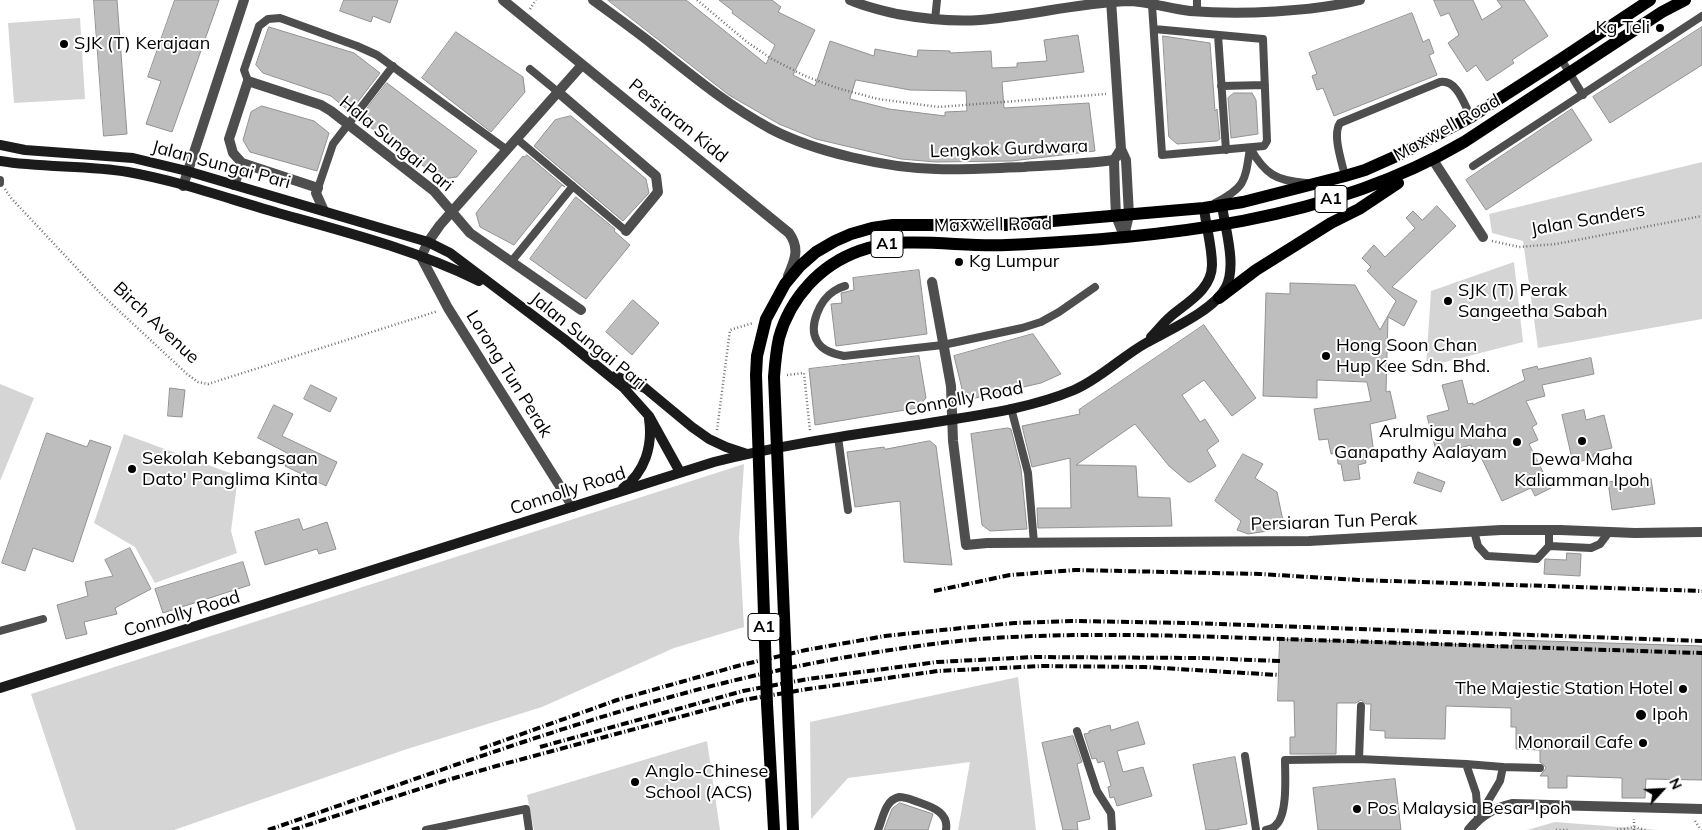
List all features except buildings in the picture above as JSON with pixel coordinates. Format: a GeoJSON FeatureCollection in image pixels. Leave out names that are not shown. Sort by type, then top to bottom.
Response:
{"type":"FeatureCollection","features":[{"type":"Feature","properties":{"kind":"main road","name":"Maxwell Road"},"geometry":{"type":"LineString","coordinates":[[774,830],[766,695],[756,375],[757,356],[766,319],[785,284],[800,266],[816,252],[835,241],[872,228],[893,225],[1006,225],[1204,208],[1275,195],[1345,176],[1408,151],[1470,117],[1561,60],[1650,0]]}},
{"type":"Feature","properties":{"kind":"main road"},"geometry":{"type":"LineString","coordinates":[[1662,12],[1674,0]]}},
{"type":"Feature","properties":{"kind":"main road","name":"Maxwell Road"},"geometry":{"type":"LineString","coordinates":[[793,830],[774,377],[779,338],[786,319],[795,302],[807,286],[822,271],[838,260],[859,251],[897,243],[1006,246],[1206,228],[1258,218],[1349,194],[1391,179],[1433,160],[1480,133],[1662,12],[1685,0]]}},
{"type":"Feature","properties":{"kind":"main road","name":"Jalan Sungai Pari"},"geometry":{"type":"LineString","coordinates":[[0,145],[25,150],[126,157],[187,171],[428,242],[450,253],[564,339],[623,387],[649,416],[680,472]]}},
{"type":"Feature","properties":{"kind":"main road"},"geometry":{"type":"LineString","coordinates":[[77,168],[78,153]]}},
{"type":"Feature","properties":{"kind":"main road"},"geometry":{"type":"LineString","coordinates":[[1219,298],[1256,270],[1331,223],[1359,209],[1433,160]]}},
{"type":"Feature","properties":{"kind":"main road","name":"Jalan Sungai Pari"},"geometry":{"type":"LineString","coordinates":[[0,161],[130,172],[322,225],[447,265],[500,292]]}},
{"type":"Feature","properties":{"kind":"main road","name":"Connolly Road"},"geometry":{"type":"LineString","coordinates":[[0,688],[680,472],[747,454],[953,419],[1055,397],[1075,389],[1096,377],[1146,343],[1176,328],[1219,298],[1230,279],[1231,268],[1222,206]]}},
{"type":"Feature","properties":{"kind":"main road","name":"Connolly Road"},"geometry":{"type":"LineString","coordinates":[[1146,343],[1169,318],[1201,292],[1210,276],[1212,267],[1204,208]]}},
{"type":"Feature","properties":{"kind":"main road"},"geometry":{"type":"LineString","coordinates":[[602,371],[645,388],[692,427],[716,442],[747,454]]}},
{"type":"Feature","properties":{"kind":"main road"},"geometry":{"type":"LineString","coordinates":[[616,493],[640,471],[647,456],[650,440],[649,416]]}},
{"type":"Feature","properties":{"kind":"street"},"geometry":{"type":"LineString","coordinates":[[183,186],[244,0]]}},
{"type":"Feature","properties":{"kind":"street","name":"Persiaran Kidd"},"geometry":{"type":"LineString","coordinates":[[503,0],[789,233],[796,245],[796,255],[785,284]]}},
{"type":"Feature","properties":{"kind":"street","name":"Lengkok Gurdwara"},"geometry":{"type":"LineString","coordinates":[[593,0],[650,42],[718,97],[773,130],[825,149],[869,160],[934,169],[1043,166],[1114,160]]}},
{"type":"Feature","properties":{"kind":"street"},"geometry":{"type":"LineString","coordinates":[[850,0],[879,10],[935,20],[979,20],[1111,1],[1129,1],[1197,11],[1270,11],[1324,6],[1360,0]]}},
{"type":"Feature","properties":{"kind":"street"},"geometry":{"type":"LineString","coordinates":[[1111,1],[1121,149],[1126,160],[1123,215],[1124,236]]}},
{"type":"Feature","properties":{"kind":"street"},"geometry":{"type":"LineString","coordinates":[[421,257],[428,242],[451,212],[582,65]]}},
{"type":"Feature","properties":{"kind":"street"},"geometry":{"type":"LineString","coordinates":[[248,82],[229,139],[232,153],[242,163],[318,188],[316,193],[324,211]]}},
{"type":"Feature","properties":{"kind":"street","name":"Hala Sungai Pari"},"geometry":{"type":"LineString","coordinates":[[248,82],[321,105],[434,191],[470,233],[581,310]]}},
{"type":"Feature","properties":{"kind":"street"},"geometry":{"type":"LineString","coordinates":[[558,92],[656,176],[658,192],[626,231]]}},
{"type":"Feature","properties":{"kind":"street"},"geometry":{"type":"LineString","coordinates":[[1121,149],[1114,160],[1123,215]]}},
{"type":"Feature","properties":{"kind":"street"},"geometry":{"type":"LineString","coordinates":[[1433,160],[1483,237]]}},
{"type":"Feature","properties":{"kind":"street"},"geometry":{"type":"LineString","coordinates":[[234,185],[242,163]]}},
{"type":"Feature","properties":{"kind":"street","name":"Lorong Tun Perak"},"geometry":{"type":"LineString","coordinates":[[421,257],[448,308],[573,507]]}},
{"type":"Feature","properties":{"kind":"street"},"geometry":{"type":"LineString","coordinates":[[932,282],[951,386],[953,419]]}},
{"type":"Feature","properties":{"kind":"street","name":"Persiaran Tun Perak"},"geometry":{"type":"LineString","coordinates":[[953,419],[953,441],[966,545],[1309,541],[1474,531],[1702,532]]}},
{"type":"Feature","properties":{"kind":"street"},"geometry":{"type":"LineString","coordinates":[[1469,830],[1478,818],[1490,811],[1512,804],[1702,809]]}},
{"type":"Feature","properties":{"kind":"lane"},"geometry":{"type":"LineString","coordinates":[[935,20],[937,0]]}},
{"type":"Feature","properties":{"kind":"lane"},"geometry":{"type":"LineString","coordinates":[[1197,0],[1197,11]]}},
{"type":"Feature","properties":{"kind":"lane"},"geometry":{"type":"LineString","coordinates":[[1152,5],[1162,155],[1262,147],[1266,144],[1263,39],[1154,29]]}},
{"type":"Feature","properties":{"kind":"lane"},"geometry":{"type":"LineString","coordinates":[[1473,166],[1702,16]]}},
{"type":"Feature","properties":{"kind":"lane"},"geometry":{"type":"LineString","coordinates":[[248,82],[244,70],[259,26],[268,19],[280,18],[357,46],[376,55],[507,150]]}},
{"type":"Feature","properties":{"kind":"lane"},"geometry":{"type":"LineString","coordinates":[[1218,35],[1226,150]]}},
{"type":"Feature","properties":{"kind":"lane"},"geometry":{"type":"LineString","coordinates":[[1561,60],[1583,95]]}},
{"type":"Feature","properties":{"kind":"lane"},"geometry":{"type":"LineString","coordinates":[[318,188],[333,144],[393,66]]}},
{"type":"Feature","properties":{"kind":"lane"},"geometry":{"type":"LineString","coordinates":[[530,69],[558,92]]}},
{"type":"Feature","properties":{"kind":"lane"},"geometry":{"type":"LineString","coordinates":[[1345,176],[1336,135],[1337,127],[1340,123],[1445,81],[1455,87],[1470,117]]}},
{"type":"Feature","properties":{"kind":"lane"},"geometry":{"type":"LineString","coordinates":[[1222,86],[1265,85]]}},
{"type":"Feature","properties":{"kind":"lane"},"geometry":{"type":"LineString","coordinates":[[517,139],[626,231]]}},
{"type":"Feature","properties":{"kind":"lane"},"geometry":{"type":"LineString","coordinates":[[1250,148],[1258,163],[1275,178],[1316,184]]}},
{"type":"Feature","properties":{"kind":"lane"},"geometry":{"type":"LineString","coordinates":[[1204,208],[1228,196],[1242,185],[1246,175],[1250,148]]}},
{"type":"Feature","properties":{"kind":"lane"},"geometry":{"type":"LineString","coordinates":[[511,262],[573,186]]}},
{"type":"Feature","properties":{"kind":"lane"},"geometry":{"type":"LineString","coordinates":[[845,286],[833,291],[823,303],[816,316],[814,330],[817,342],[830,353],[844,356],[944,345],[1022,328],[1041,322],[1059,312],[1095,287]]}},
{"type":"Feature","properties":{"kind":"lane"},"geometry":{"type":"LineString","coordinates":[[1011,408],[1028,473],[1034,543]]}},
{"type":"Feature","properties":{"kind":"lane"},"geometry":{"type":"LineString","coordinates":[[838,438],[848,510]]}},
{"type":"Feature","properties":{"kind":"lane"},"geometry":{"type":"LineString","coordinates":[[1474,531],[1482,553],[1492,558],[1537,559],[1549,546],[1549,530]]}},
{"type":"Feature","properties":{"kind":"lane"},"geometry":{"type":"LineString","coordinates":[[1549,546],[1591,548],[1600,544],[1609,532]]}},
{"type":"Feature","properties":{"kind":"lane"},"geometry":{"type":"LineString","coordinates":[[0,631],[43,619]]}},
{"type":"Feature","properties":{"kind":"lane"},"geometry":{"type":"LineString","coordinates":[[1359,759],[1362,706]]}},
{"type":"Feature","properties":{"kind":"lane"},"geometry":{"type":"LineString","coordinates":[[1077,731],[1097,791],[1111,813],[1112,830]]}},
{"type":"Feature","properties":{"kind":"lane"},"geometry":{"type":"LineString","coordinates":[[1245,756],[1256,830]]}},
{"type":"Feature","properties":{"kind":"lane"},"geometry":{"type":"LineString","coordinates":[[1266,830],[1278,824],[1281,818],[1285,786],[1285,760],[1359,759],[1540,768]]}},
{"type":"Feature","properties":{"kind":"lane"},"geometry":{"type":"LineString","coordinates":[[1466,764],[1476,793],[1478,818]]}},
{"type":"Feature","properties":{"kind":"lane"},"geometry":{"type":"LineString","coordinates":[[1478,818],[1500,781],[1503,767]]}},
{"type":"Feature","properties":{"kind":"lane"},"geometry":{"type":"LineString","coordinates":[[878,830],[887,806],[891,800],[899,797],[936,808],[944,816],[946,830]]}},
{"type":"Feature","properties":{"kind":"lane"},"geometry":{"type":"LineString","coordinates":[[426,830],[526,809],[529,830]]}},
{"type":"Feature","properties":{"kind":"path"},"geometry":{"type":"LineString","coordinates":[[696,0],[747,42],[772,59],[813,79],[837,88],[878,99],[939,107],[1117,92]]}},
{"type":"Feature","properties":{"kind":"path","name":"Birch Avenue"},"geometry":{"type":"LineString","coordinates":[[0,181],[11,198],[101,294],[198,382],[208,384],[448,308]]}},
{"type":"Feature","properties":{"kind":"path","name":"Jalan Sanders"},"geometry":{"type":"LineString","coordinates":[[1483,237],[1501,244],[1519,247],[1556,244],[1702,216]]}},
{"type":"Feature","properties":{"kind":"path"},"geometry":{"type":"LineString","coordinates":[[716,442],[730,330],[766,319]]}},
{"type":"Feature","properties":{"kind":"path"},"geometry":{"type":"LineString","coordinates":[[774,377],[804,373],[811,442]]}},
{"type":"Feature","properties":{"kind":"path"},"geometry":{"type":"LineString","coordinates":[[1617,830],[1634,827],[1646,830]]}},
{"type":"Feature","properties":{"kind":"path"},"geometry":{"type":"LineString","coordinates":[[1556,830],[1569,830]]}},
{"type":"Feature","properties":{"kind":"shaded area"},"geometry":{"type":"Polygon","coordinates":[[[80,18],[85,99],[14,103],[8,23],[80,18]]]}},
{"type":"Feature","properties":{"kind":"shaded area"},"geometry":{"type":"Polygon","coordinates":[[[1702,162],[1702,319],[1538,348],[1523,241],[1492,233],[1489,214],[1702,162]]]}},
{"type":"Feature","properties":{"kind":"shaded area"},"geometry":{"type":"Polygon","coordinates":[[[1514,262],[1523,342],[1426,367],[1431,291],[1514,262]]]}},
{"type":"Feature","properties":{"kind":"shaded area"},"geometry":{"type":"Polygon","coordinates":[[[0,384],[34,398],[0,481],[0,384]]]}},
{"type":"Feature","properties":{"kind":"shaded area"},"geometry":{"type":"Polygon","coordinates":[[[124,434],[238,476],[231,531],[237,553],[155,583],[135,547],[94,523],[124,434]]]}},
{"type":"Feature","properties":{"kind":"shaded area"},"geometry":{"type":"Polygon","coordinates":[[[744,464],[739,538],[744,627],[674,648],[542,707],[404,750],[174,830],[76,830],[31,694],[744,464]]]}},
{"type":"Feature","properties":{"kind":"shaded area"},"geometry":{"type":"Polygon","coordinates":[[[1018,677],[1036,830],[958,830],[970,762],[848,778],[811,819],[810,722],[1018,677]]]}},
{"type":"Feature","properties":{"kind":"shaded area","name":"Anglo-Chinese School (ACS)"},"geometry":{"type":"Polygon","coordinates":[[[707,741],[720,830],[534,830],[527,795],[707,741]]]}},
{"type":"Feature","properties":{"kind":"shaded area"},"geometry":{"type":"Polygon","coordinates":[[[1555,822],[1658,830],[1527,830],[1555,822]]]}},
{"type":"Feature","properties":{"kind":"railway"},"geometry":{"type":"LineString","coordinates":[[934,591],[1010,575],[1075,570],[1260,574],[1359,580],[1702,591]]}},
{"type":"Feature","properties":{"kind":"railway"},"geometry":{"type":"LineString","coordinates":[[480,749],[617,700],[741,665],[806,650],[885,636],[1015,623],[1072,621],[1189,623],[1702,641]]}},
{"type":"Feature","properties":{"kind":"railway"},"geometry":{"type":"LineString","coordinates":[[268,830],[486,754],[634,707],[783,669],[935,644],[1012,637],[1125,635],[1702,653]]}},
{"type":"Feature","properties":{"kind":"railway"},"geometry":{"type":"LineString","coordinates":[[540,747],[743,691],[808,679],[937,662],[1035,657],[1201,658],[1280,661]]}},
{"type":"Feature","properties":{"kind":"railway"},"geometry":{"type":"LineString","coordinates":[[292,830],[500,765],[743,700],[808,689],[938,671],[1042,666],[1145,667],[1279,675]]}},
{"type":"Feature","properties":{"kind":"place","name":"Kg Teli"},"geometry":{"type":"Point","coordinates":[1660,28]}},
{"type":"Feature","properties":{"kind":"place","name":"SJK (T) Kerajaan"},"geometry":{"type":"Point","coordinates":[64,44]}},
{"type":"Feature","properties":{"kind":"place","name":"Kg Lumpur"},"geometry":{"type":"Point","coordinates":[959,262]}},
{"type":"Feature","properties":{"kind":"place","name":"SJK (T) Perak Sangeetha Sabah"},"geometry":{"type":"Point","coordinates":[1448,301]}},
{"type":"Feature","properties":{"kind":"place","name":"Hong Soon Chan Hup Kee Sdn. Bhd."},"geometry":{"type":"Point","coordinates":[1326,356]}},
{"type":"Feature","properties":{"kind":"place","name":"Dewa Maha Kaliamman Ipoh"},"geometry":{"type":"Point","coordinates":[1582,441]}},
{"type":"Feature","properties":{"kind":"place","name":"Arulmigu Maha Ganapathy Aalayam"},"geometry":{"type":"Point","coordinates":[1517,442]}},
{"type":"Feature","properties":{"kind":"place","name":"Sekolah Kebangsaan Dato' Panglima Kinta"},"geometry":{"type":"Point","coordinates":[132,469]}},
{"type":"Feature","properties":{"kind":"place","name":"The Majestic Station Hotel"},"geometry":{"type":"Point","coordinates":[1683,689]}},
{"type":"Feature","properties":{"kind":"place","name":"Ipoh"},"geometry":{"type":"Point","coordinates":[1641,715]}},
{"type":"Feature","properties":{"kind":"place","name":"Monorail Cafe"},"geometry":{"type":"Point","coordinates":[1643,743]}},
{"type":"Feature","properties":{"kind":"place","name":"Anglo-Chinese School (ACS)"},"geometry":{"type":"Point","coordinates":[635,782]}},
{"type":"Feature","properties":{"kind":"place","name":"Pos Malaysia Besar Ipoh"},"geometry":{"type":"Point","coordinates":[1357,809]}}]}
